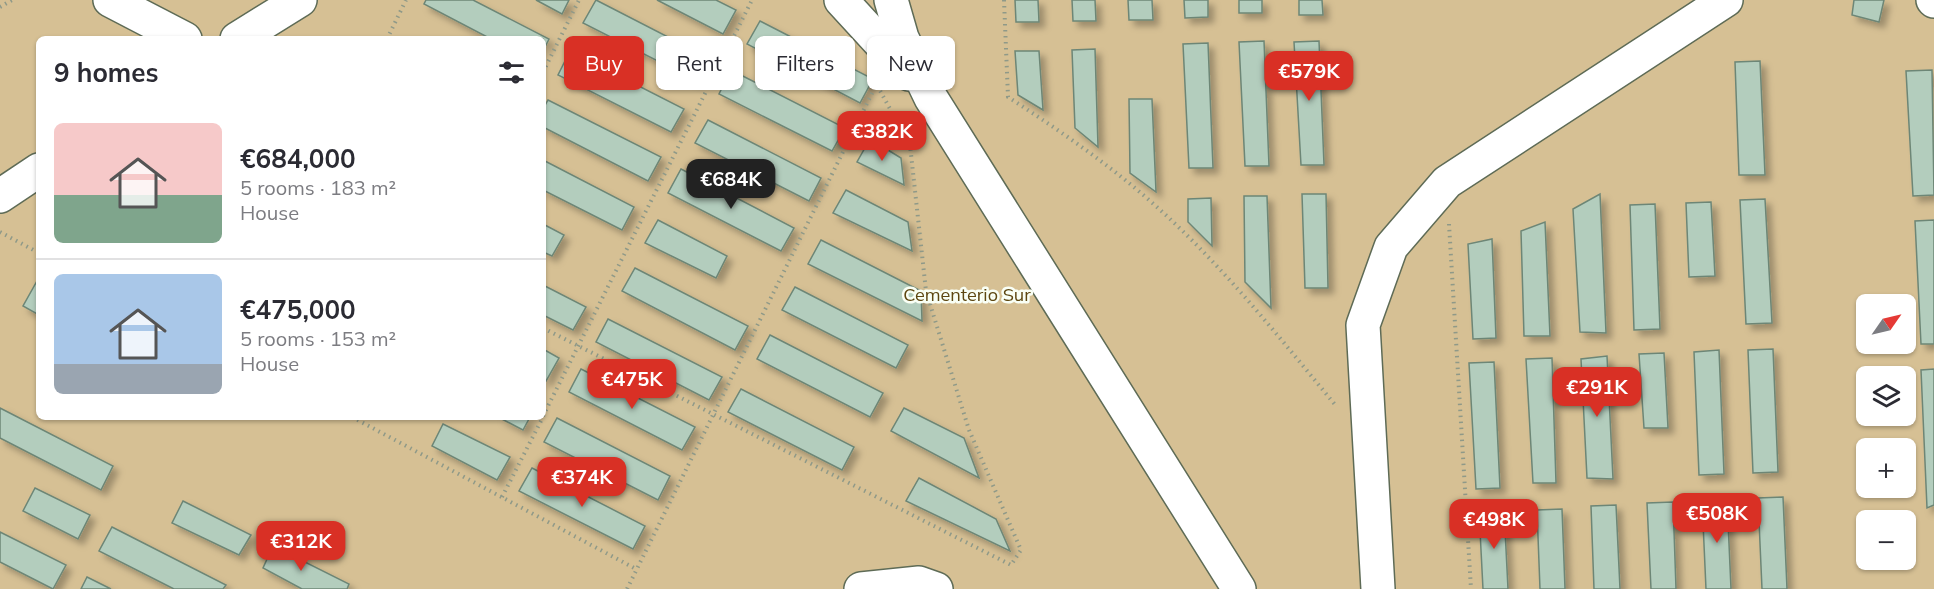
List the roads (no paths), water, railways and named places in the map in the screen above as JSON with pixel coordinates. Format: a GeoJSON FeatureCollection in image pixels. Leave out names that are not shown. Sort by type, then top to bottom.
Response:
{"type":"FeatureCollection","features":[{"type":"Feature","properties":{"kind":"lane"},"geometry":{"type":"LineString","coordinates":[[110,0],[179,36]]}},
{"type":"Feature","properties":{"kind":"lane"},"geometry":{"type":"LineString","coordinates":[[242,36],[300,0]]}},
{"type":"Feature","properties":{"kind":"lane"},"geometry":{"type":"LineString","coordinates":[[842,0],[931,98]]}},
{"type":"Feature","properties":{"kind":"lane"},"geometry":{"type":"LineString","coordinates":[[891,0],[902,38],[931,98],[1239,589]]}},
{"type":"Feature","properties":{"kind":"lane"},"geometry":{"type":"LineString","coordinates":[[1378,589],[1363,325],[1391,247],[1447,182],[1726,0]]}},
{"type":"Feature","properties":{"kind":"lane"},"geometry":{"type":"LineString","coordinates":[[0,196],[36,172]]}},
{"type":"Feature","properties":{"kind":"lane"},"geometry":{"type":"LineString","coordinates":[[861,589],[919,583],[936,589]]}},
{"type":"Feature","properties":{"kind":"park label","name":"Cementerio Sur"},"geometry":{"type":"Point","coordinates":[967,294]}}]}
